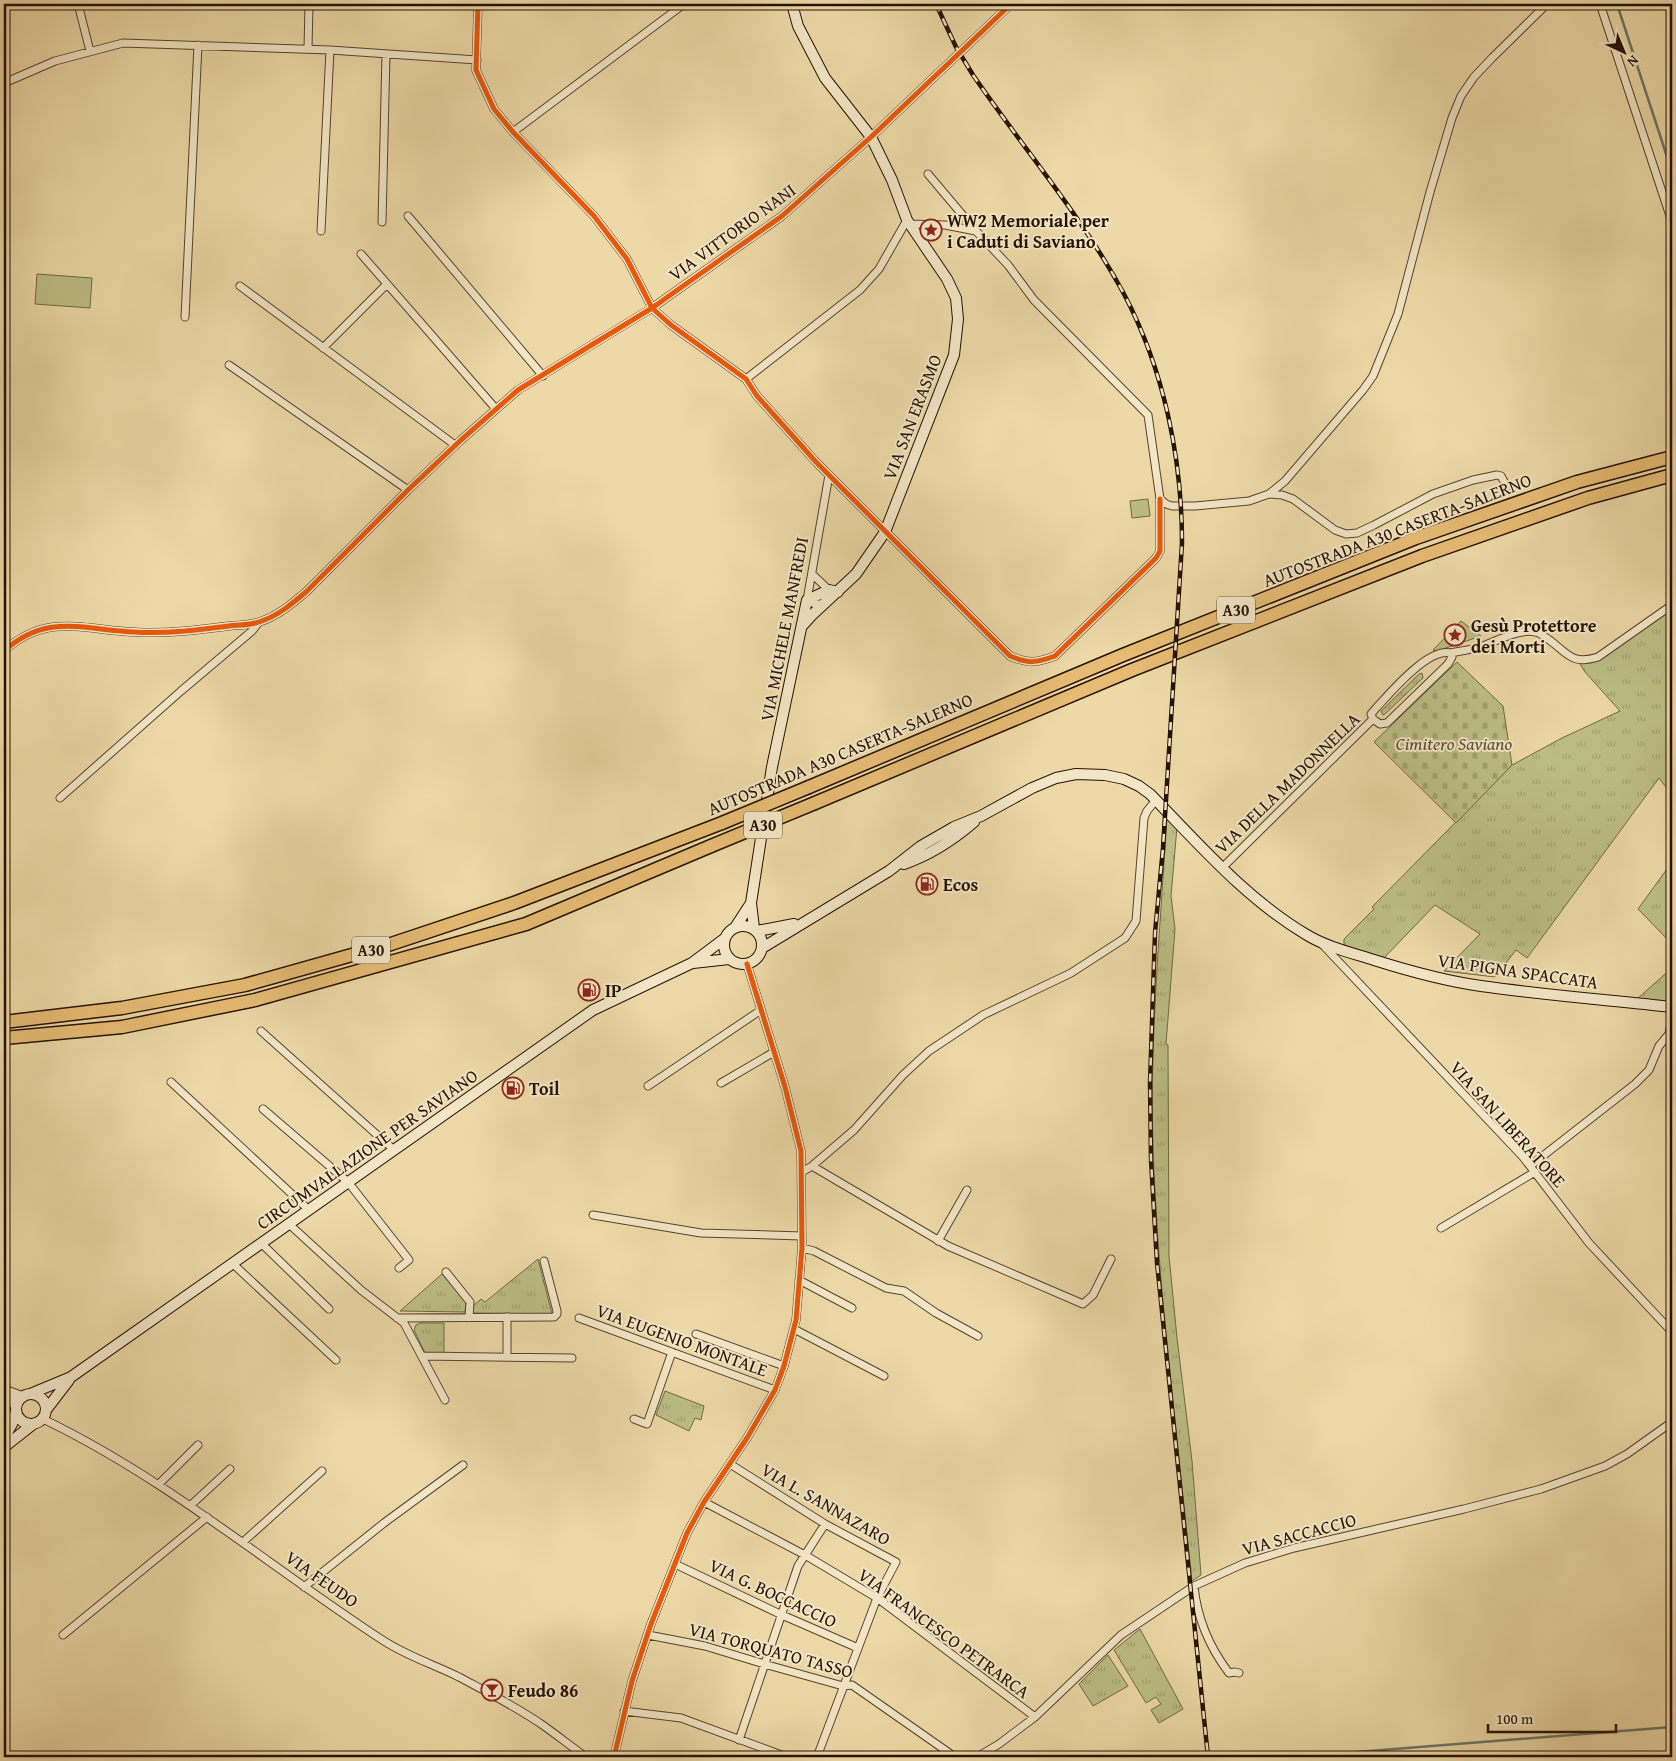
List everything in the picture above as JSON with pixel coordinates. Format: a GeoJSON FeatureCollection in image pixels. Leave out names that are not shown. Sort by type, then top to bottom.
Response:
{"type":"FeatureCollection","features":[{"type":"Feature","properties":{"kind":"highway","name":"AUTOSTRADA A30 CASERTA-SALERNO"},"geometry":{"type":"LineString","coordinates":[[4,1022],[122,1008],[246,985],[391,944],[505,906],[722,823],[1132,652],[1416,538],[1577,482],[1672,457]]}},
{"type":"Feature","properties":{"kind":"highway","name":"AUTOSTRADA A30 CASERTA-SALERNO"},"geometry":{"type":"LineString","coordinates":[[4,1038],[122,1027],[255,1000],[526,924],[1132,670],[1422,556],[1588,498],[1672,475]]}},
{"type":"Feature","properties":{"kind":"main road","name":"VIA SAN ERASMO"},"geometry":{"type":"LineString","coordinates":[[792,4],[798,26],[825,78],[871,137],[892,180],[908,222],[948,279],[956,298],[958,318],[954,356],[886,532],[856,574],[834,591],[803,624]]}},
{"type":"Feature","properties":{"kind":"main road","name":"VIA SAN ERASMO"},"geometry":{"type":"LineString","coordinates":[[807,600],[834,591]]}},
{"type":"Feature","properties":{"kind":"main road","name":"VIA MICHELE MANFREDI"},"geometry":{"type":"LineString","coordinates":[[750,903],[769,788],[807,600]]}},
{"type":"Feature","properties":{"kind":"main road","name":"VIA PIGNA SPACCATA"},"geometry":{"type":"LineString","coordinates":[[762,948],[894,868],[921,846],[954,827],[981,816],[1032,788],[1056,778],[1076,774],[1105,775],[1139,786],[1153,797],[1222,868],[1260,903],[1282,919],[1317,939],[1391,965],[1480,986],[1672,1008]]}},
{"type":"Feature","properties":{"kind":"main road"},"geometry":{"type":"LineString","coordinates":[[736,926],[750,903]]}},
{"type":"Feature","properties":{"kind":"main road"},"geometry":{"type":"LineString","coordinates":[[750,903],[755,930],[762,942],[762,948],[757,958],[747,964],[741,964],[729,959],[724,950],[724,939],[731,929],[742,925],[755,930],[775,929],[805,922]]}},
{"type":"Feature","properties":{"kind":"main road","name":"CIRCUMVALLAZIONE PER SAVIANO"},"geometry":{"type":"LineString","coordinates":[[26,1395],[71,1377],[593,1010],[692,963],[724,939]]}},
{"type":"Feature","properties":{"kind":"main road","name":"CIRCUMVALLAZIONE PER SAVIANO"},"geometry":{"type":"LineString","coordinates":[[692,963],[729,959]]}},
{"type":"Feature","properties":{"kind":"main road","name":"CIRCUMVALLAZIONE PER SAVIANO"},"geometry":{"type":"LineString","coordinates":[[45,1414],[56,1395],[71,1377]]}},
{"type":"Feature","properties":{"kind":"main road"},"geometry":{"type":"LineString","coordinates":[[4,1438],[12,1424],[16,1408],[26,1395],[35,1394],[44,1400],[45,1414],[4,1447]]}},
{"type":"Feature","properties":{"kind":"main road"},"geometry":{"type":"LineString","coordinates":[[16,1408],[17,1416],[23,1422],[32,1425]]}},
{"type":"Feature","properties":{"kind":"street"},"geometry":{"type":"LineString","coordinates":[[78,4],[90,51]]}},
{"type":"Feature","properties":{"kind":"street"},"geometry":{"type":"LineString","coordinates":[[308,49],[309,4]]}},
{"type":"Feature","properties":{"kind":"street"},"geometry":{"type":"LineString","coordinates":[[478,4],[476,70],[494,109],[513,132],[594,216],[627,259],[652,308],[671,325],[746,379],[758,396],[830,475],[1010,656],[1025,662],[1043,661],[1055,656],[1156,558],[1160,551],[1160,499],[1148,415],[1034,300],[1008,265],[976,231],[928,174]]}},
{"type":"Feature","properties":{"kind":"street"},"geometry":{"type":"LineString","coordinates":[[513,132],[684,4]]}},
{"type":"Feature","properties":{"kind":"street","name":"VIA VITTORIO NANI"},"geometry":{"type":"LineString","coordinates":[[259,622],[290,605],[307,591],[455,445],[518,390],[652,308],[782,216],[871,137],[1011,4]]}},
{"type":"Feature","properties":{"kind":"street"},"geometry":{"type":"LineString","coordinates":[[1160,499],[1172,506],[1195,506],[1250,501],[1269,494],[1285,480],[1363,390],[1373,376],[1398,314],[1430,192],[1460,96],[1474,76],[1547,4]]}},
{"type":"Feature","properties":{"kind":"street"},"geometry":{"type":"LineString","coordinates":[[1600,4],[1672,222]]}},
{"type":"Feature","properties":{"kind":"street"},"geometry":{"type":"LineString","coordinates":[[4,84],[55,61],[123,43],[330,50],[477,60]]}},
{"type":"Feature","properties":{"kind":"street"},"geometry":{"type":"LineString","coordinates":[[185,316],[198,45]]}},
{"type":"Feature","properties":{"kind":"street"},"geometry":{"type":"LineString","coordinates":[[321,230],[330,50]]}},
{"type":"Feature","properties":{"kind":"street"},"geometry":{"type":"LineString","coordinates":[[382,222],[386,54]]}},
{"type":"Feature","properties":{"kind":"street"},"geometry":{"type":"LineString","coordinates":[[408,216],[543,376]]}},
{"type":"Feature","properties":{"kind":"street"},"geometry":{"type":"LineString","coordinates":[[746,379],[860,290],[879,269],[908,222],[945,225],[976,231]]}},
{"type":"Feature","properties":{"kind":"street"},"geometry":{"type":"LineString","coordinates":[[361,254],[496,409]]}},
{"type":"Feature","properties":{"kind":"street"},"geometry":{"type":"LineString","coordinates":[[323,348],[387,284]]}},
{"type":"Feature","properties":{"kind":"street"},"geometry":{"type":"LineString","coordinates":[[240,286],[455,445]]}},
{"type":"Feature","properties":{"kind":"street"},"geometry":{"type":"LineString","coordinates":[[229,365],[408,490]]}},
{"type":"Feature","properties":{"kind":"street","name":"VIA MICHELE MANFREDI"},"geometry":{"type":"LineString","coordinates":[[807,600],[830,475]]}},
{"type":"Feature","properties":{"kind":"street"},"geometry":{"type":"LineString","coordinates":[[1269,494],[1282,495],[1294,499],[1336,530],[1346,534],[1374,525],[1433,494],[1473,480],[1497,475],[1501,476],[1507,487]]}},
{"type":"Feature","properties":{"kind":"street"},"geometry":{"type":"LineString","coordinates":[[812,574],[834,591]]}},
{"type":"Feature","properties":{"kind":"street"},"geometry":{"type":"LineString","coordinates":[[807,600],[815,604],[823,604]]}},
{"type":"Feature","properties":{"kind":"street","name":"VIA DELLA MADONNELLA"},"geometry":{"type":"LineString","coordinates":[[1450,653],[1451,659],[1448,664],[1387,723],[1380,724],[1373,719],[1372,714],[1377,707],[1417,668],[1437,654],[1471,650],[1503,637],[1529,631],[1537,632],[1566,655],[1579,661],[1589,660],[1598,657],[1672,605]]}},
{"type":"Feature","properties":{"kind":"street"},"geometry":{"type":"LineString","coordinates":[[4,652],[12,644],[26,636],[48,628],[67,625],[144,632],[197,630],[259,622]]}},
{"type":"Feature","properties":{"kind":"street"},"geometry":{"type":"LineString","coordinates":[[60,798],[252,631],[259,622]]}},
{"type":"Feature","properties":{"kind":"street","name":"VIA DELLA MADONNELLA"},"geometry":{"type":"LineString","coordinates":[[1222,868],[1373,719]]}},
{"type":"Feature","properties":{"kind":"street"},"geometry":{"type":"LineString","coordinates":[[802,1172],[812,1166],[854,1130],[903,1075],[929,1052],[983,1015],[1071,973],[1125,938],[1136,921],[1144,818],[1153,797]]}},
{"type":"Feature","properties":{"kind":"street","name":"VIA SAN LIBERATORE"},"geometry":{"type":"LineString","coordinates":[[1317,939],[1532,1169],[1589,1243],[1672,1332]]}},
{"type":"Feature","properties":{"kind":"street"},"geometry":{"type":"LineString","coordinates":[[614,1757],[632,1681],[687,1533],[704,1502],[747,1438],[775,1390],[794,1329],[802,1248],[801,1151],[785,1087],[747,964]]}},
{"type":"Feature","properties":{"kind":"street"},"geometry":{"type":"LineString","coordinates":[[648,1086],[761,1010]]}},
{"type":"Feature","properties":{"kind":"street"},"geometry":{"type":"LineString","coordinates":[[1441,1228],[1532,1169],[1635,1084],[1649,1070],[1659,1046],[1668,1034],[1672,1017]]}},
{"type":"Feature","properties":{"kind":"street"},"geometry":{"type":"LineString","coordinates":[[261,1031],[394,1150]]}},
{"type":"Feature","properties":{"kind":"street"},"geometry":{"type":"LineString","coordinates":[[720,1083],[774,1052]]}},
{"type":"Feature","properties":{"kind":"street"},"geometry":{"type":"LineString","coordinates":[[171,1082],[309,1210]]}},
{"type":"Feature","properties":{"kind":"street"},"geometry":{"type":"LineString","coordinates":[[263,1109],[348,1182],[409,1260],[399,1268]]}},
{"type":"Feature","properties":{"kind":"street"},"geometry":{"type":"LineString","coordinates":[[812,1166],[938,1241],[967,1256],[1083,1304],[1093,1295],[1111,1259]]}},
{"type":"Feature","properties":{"kind":"street"},"geometry":{"type":"LineString","coordinates":[[938,1241],[967,1190]]}},
{"type":"Feature","properties":{"kind":"street"},"geometry":{"type":"LineString","coordinates":[[593,1215],[701,1233],[802,1236]]}},
{"type":"Feature","properties":{"kind":"street"},"geometry":{"type":"LineString","coordinates":[[289,1224],[361,1290],[404,1323],[445,1400]]}},
{"type":"Feature","properties":{"kind":"street"},"geometry":{"type":"LineString","coordinates":[[261,1243],[329,1309]]}},
{"type":"Feature","properties":{"kind":"street"},"geometry":{"type":"LineString","coordinates":[[802,1248],[814,1251],[886,1288],[904,1291],[936,1313],[978,1336]]}},
{"type":"Feature","properties":{"kind":"street"},"geometry":{"type":"LineString","coordinates":[[397,1318],[554,1317],[557,1314],[544,1261]]}},
{"type":"Feature","properties":{"kind":"street"},"geometry":{"type":"LineString","coordinates":[[232,1263],[336,1360]]}},
{"type":"Feature","properties":{"kind":"street"},"geometry":{"type":"LineString","coordinates":[[446,1272],[470,1302],[469,1318]]}},
{"type":"Feature","properties":{"kind":"street"},"geometry":{"type":"LineString","coordinates":[[800,1280],[852,1308]]}},
{"type":"Feature","properties":{"kind":"street"},"geometry":{"type":"LineString","coordinates":[[507,1357],[508,1317]]}},
{"type":"Feature","properties":{"kind":"street","name":"VIA EUGENIO MONTALE"},"geometry":{"type":"LineString","coordinates":[[579,1318],[775,1390]]}},
{"type":"Feature","properties":{"kind":"street"},"geometry":{"type":"LineString","coordinates":[[794,1329],[884,1376]]}},
{"type":"Feature","properties":{"kind":"street"},"geometry":{"type":"LineString","coordinates":[[696,1334],[784,1366]]}},
{"type":"Feature","properties":{"kind":"street"},"geometry":{"type":"LineString","coordinates":[[634,1419],[647,1424],[672,1352]]}},
{"type":"Feature","properties":{"kind":"street"},"geometry":{"type":"LineString","coordinates":[[422,1356],[572,1358]]}},
{"type":"Feature","properties":{"kind":"street"},"geometry":{"type":"LineString","coordinates":[[4,1390],[26,1395]]}},
{"type":"Feature","properties":{"kind":"street"},"geometry":{"type":"LineString","coordinates":[[4,1394],[16,1408]]}},
{"type":"Feature","properties":{"kind":"street","name":"VIA FEUDO"},"geometry":{"type":"LineString","coordinates":[[45,1414],[191,1505],[304,1587],[400,1651],[457,1676],[520,1711],[543,1725],[586,1757]]}},
{"type":"Feature","properties":{"kind":"street","name":"VIA SACCACCIO"},"geometry":{"type":"LineString","coordinates":[[977,1757],[999,1744],[1035,1717],[1121,1635],[1194,1586],[1246,1563],[1294,1548],[1541,1490],[1604,1466],[1627,1454],[1672,1422]]}},
{"type":"Feature","properties":{"kind":"street"},"geometry":{"type":"LineString","coordinates":[[159,1484],[198,1445]]}},
{"type":"Feature","properties":{"kind":"street","name":"VIA L. SANNAZARO"},"geometry":{"type":"LineString","coordinates":[[730,1464],[826,1524],[896,1562],[877,1598],[817,1757]]}},
{"type":"Feature","properties":{"kind":"street"},"geometry":{"type":"LineString","coordinates":[[304,1587],[384,1523],[463,1465]]}},
{"type":"Feature","properties":{"kind":"street"},"geometry":{"type":"LineString","coordinates":[[191,1505],[230,1469]]}},
{"type":"Feature","properties":{"kind":"street"},"geometry":{"type":"LineString","coordinates":[[243,1542],[322,1471]]}},
{"type":"Feature","properties":{"kind":"street","name":"VIA FRANCESCO PETRARCA"},"geometry":{"type":"LineString","coordinates":[[704,1502],[805,1555],[877,1598],[1035,1717]]}},
{"type":"Feature","properties":{"kind":"street"},"geometry":{"type":"LineString","coordinates":[[63,1635],[207,1517]]}},
{"type":"Feature","properties":{"kind":"street"},"geometry":{"type":"LineString","coordinates":[[739,1740],[798,1566],[826,1524]]}},
{"type":"Feature","properties":{"kind":"street","name":"VIA G. BOCCACCIO"},"geometry":{"type":"LineString","coordinates":[[675,1564],[782,1616],[858,1648]]}},
{"type":"Feature","properties":{"kind":"street"},"geometry":{"type":"LineString","coordinates":[[1194,1586],[1199,1616],[1213,1646],[1229,1672],[1238,1673]]}},
{"type":"Feature","properties":{"kind":"street","name":"VIA TORQUATO TASSO"},"geometry":{"type":"LineString","coordinates":[[648,1635],[705,1646],[843,1686],[852,1685],[955,1757]]}},
{"type":"Feature","properties":{"kind":"street"},"geometry":{"type":"LineString","coordinates":[[624,1711],[681,1718],[787,1757]]}},
{"type":"Feature","properties":{"kind":"green space"},"geometry":{"type":"Polygon","coordinates":[[[37,274],[92,278],[90,308],[35,304],[37,274]]]}},
{"type":"Feature","properties":{"kind":"green space"},"geometry":{"type":"Polygon","coordinates":[[[1148,499],[1150,516],[1132,518],[1130,501],[1148,499]]]}},
{"type":"Feature","properties":{"kind":"green space"},"geometry":{"type":"Polygon","coordinates":[[[1672,608],[1672,795],[1659,778],[1527,958],[1516,950],[1495,977],[1444,971],[1480,934],[1435,905],[1382,960],[1344,945],[1344,939],[1374,909],[1372,907],[1512,765],[1562,738],[1620,711],[1580,664],[1602,659],[1672,608]]]}},
{"type":"Feature","properties":{"kind":"green space"},"geometry":{"type":"Polygon","coordinates":[[[1461,621],[1481,636],[1437,651],[1433,650],[1461,621]]]}},
{"type":"Feature","properties":{"kind":"green space","name":"Cimitero Saviano"},"geometry":{"type":"Polygon","coordinates":[[[1457,662],[1503,706],[1512,765],[1456,823],[1374,742],[1457,662]]]}},
{"type":"Feature","properties":{"kind":"green space"},"geometry":{"type":"Polygon","coordinates":[[[1422,673],[1423,678],[1383,715],[1381,711],[1422,673]]]}},
{"type":"Feature","properties":{"kind":"green space"},"geometry":{"type":"Polygon","coordinates":[[[1167,817],[1177,827],[1171,896],[1175,929],[1166,1044],[1168,1045],[1169,1256],[1192,1461],[1201,1575],[1192,1581],[1160,1274],[1154,1171],[1154,1038],[1167,817]]]}},
{"type":"Feature","properties":{"kind":"green space"},"geometry":{"type":"Polygon","coordinates":[[[1672,862],[1672,944],[1638,909],[1672,862]]]}},
{"type":"Feature","properties":{"kind":"green space"},"geometry":{"type":"Polygon","coordinates":[[[1672,968],[1672,1003],[1637,999],[1672,968]]]}},
{"type":"Feature","properties":{"kind":"green space"},"geometry":{"type":"Polygon","coordinates":[[[538,1259],[552,1314],[471,1313],[472,1307],[481,1299],[485,1302],[538,1259]]]}},
{"type":"Feature","properties":{"kind":"green space"},"geometry":{"type":"Polygon","coordinates":[[[442,1274],[466,1302],[465,1312],[400,1311],[442,1274]]]}},
{"type":"Feature","properties":{"kind":"green space"},"geometry":{"type":"Polygon","coordinates":[[[420,1323],[444,1323],[444,1354],[426,1353],[424,1351],[414,1330],[416,1325],[420,1323]]]}},
{"type":"Feature","properties":{"kind":"green space"},"geometry":{"type":"Polygon","coordinates":[[[665,1391],[704,1406],[701,1420],[695,1418],[689,1431],[656,1415],[665,1391]]]}},
{"type":"Feature","properties":{"kind":"green space"},"geometry":{"type":"Polygon","coordinates":[[[1140,1629],[1183,1709],[1159,1723],[1151,1710],[1161,1704],[1156,1697],[1146,1703],[1114,1650],[1140,1629]]]}},
{"type":"Feature","properties":{"kind":"green space"},"geometry":{"type":"Polygon","coordinates":[[[1108,1655],[1128,1686],[1093,1706],[1079,1684],[1108,1655]]]}},
{"type":"Feature","properties":{"kind":"waterway"},"geometry":{"type":"LineString","coordinates":[[1617,4],[1672,172]]}},
{"type":"Feature","properties":{"kind":"waterway"},"geometry":{"type":"LineString","coordinates":[[1294,1757],[1672,1727]]}},
{"type":"Feature","properties":{"kind":"railway"},"geometry":{"type":"LineString","coordinates":[[936,4],[956,47],[973,75],[1090,237],[1124,294],[1138,323],[1160,384],[1168,415],[1179,479],[1182,543],[1163,848],[1155,933],[1150,1083],[1151,1160],[1157,1263],[1208,1757]]}},
{"type":"Feature","properties":{"kind":"cycle path"},"geometry":{"type":"LineString","coordinates":[[478,4],[476,70],[494,109],[513,132],[594,216],[627,259],[652,308],[671,325],[746,379],[757,396],[816,462],[1010,656],[1032,662],[1055,656],[1156,558],[1160,551],[1160,499]]}},
{"type":"Feature","properties":{"kind":"cycle path"},"geometry":{"type":"LineString","coordinates":[[4,651],[35,631],[51,627],[66,626],[116,631],[170,632],[252,624],[279,613],[307,591],[408,490],[518,390],[652,308],[782,216],[871,137],[1011,4]]}},
{"type":"Feature","properties":{"kind":"cycle path"},"geometry":{"type":"LineString","coordinates":[[614,1757],[632,1681],[651,1624],[687,1533],[704,1502],[747,1438],[775,1390],[784,1366],[796,1320],[802,1248],[801,1151],[785,1087],[747,964]]}},
{"type":"Feature","properties":{"kind":"place","name":"WW2 Memoriale per i Caduti di Saviano"},"geometry":{"type":"Point","coordinates":[931,230]}},
{"type":"Feature","properties":{"kind":"place","name":"Gesù Protettore dei Morti"},"geometry":{"type":"Point","coordinates":[1455,635]}},
{"type":"Feature","properties":{"kind":"place","name":"Ecos"},"geometry":{"type":"Point","coordinates":[927,884]}},
{"type":"Feature","properties":{"kind":"place","name":"IP"},"geometry":{"type":"Point","coordinates":[589,990]}},
{"type":"Feature","properties":{"kind":"place","name":"Toil"},"geometry":{"type":"Point","coordinates":[513,1088]}},
{"type":"Feature","properties":{"kind":"place","name":"Feudo 86"},"geometry":{"type":"Point","coordinates":[492,1690]}}]}
